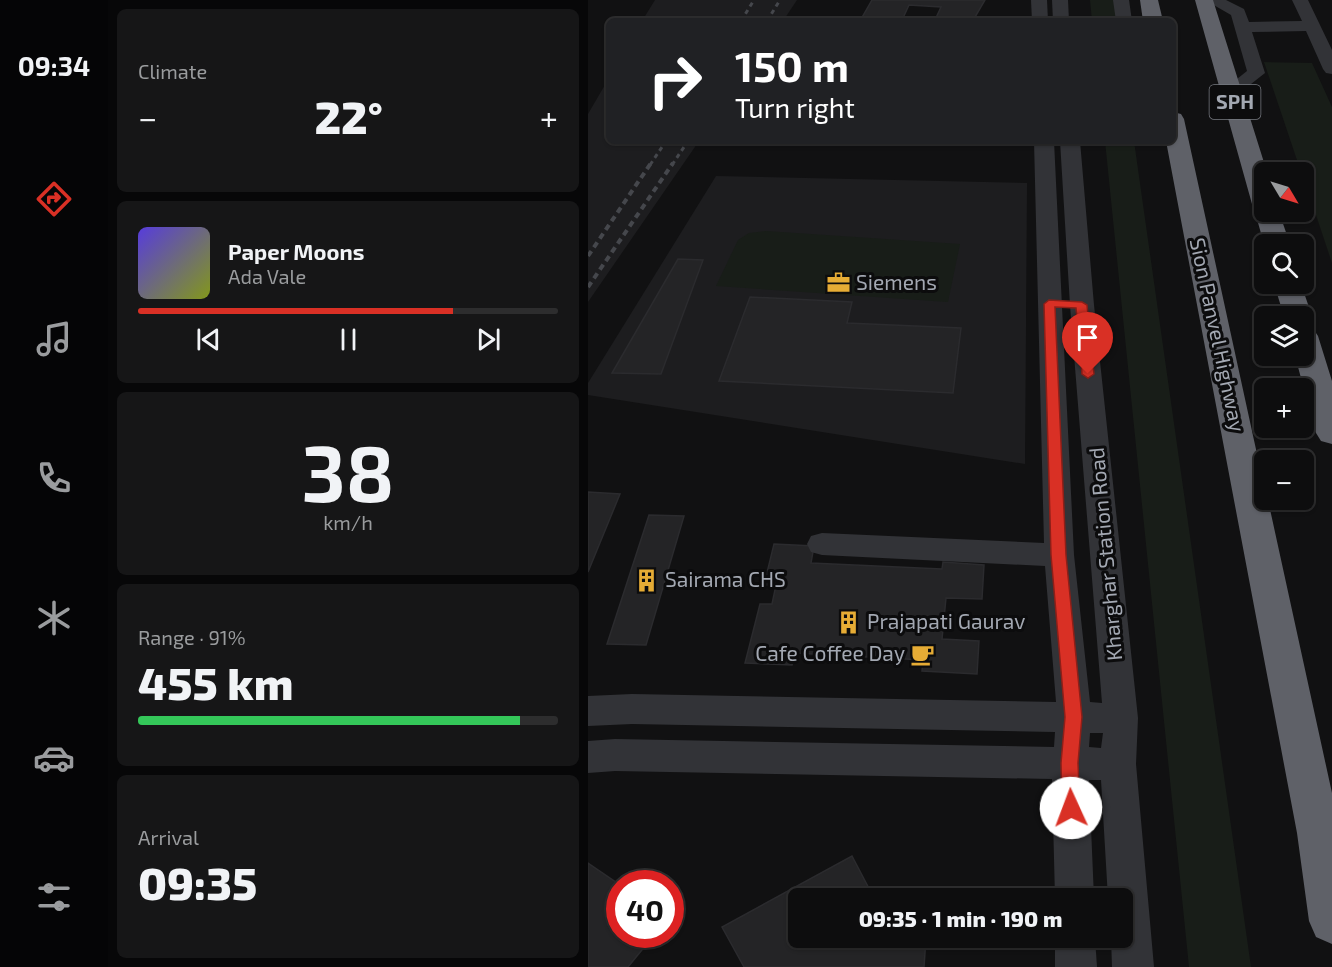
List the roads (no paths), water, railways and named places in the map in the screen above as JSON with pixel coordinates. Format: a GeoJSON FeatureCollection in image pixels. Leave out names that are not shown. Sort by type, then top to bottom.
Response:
{"type":"FeatureCollection","features":[{"type":"Feature","properties":{"kind":"highway"},"geometry":{"type":"LineString","coordinates":[[1149,0],[1152,18]]}},
{"type":"Feature","properties":{"kind":"highway","name":"SPH"},"geometry":{"type":"LineString","coordinates":[[1204,0],[1254,170]]}},
{"type":"Feature","properties":{"kind":"highway","name":"Sion Panvel Highway"},"geometry":{"type":"LineString","coordinates":[[1176,133],[1319,833]]}},
{"type":"Feature","properties":{"kind":"highway"},"geometry":{"type":"LineString","coordinates":[[1313,366],[1332,433]]}},
{"type":"Feature","properties":{"kind":"highway"},"geometry":{"type":"LineString","coordinates":[[1319,833],[1332,880]]}},
{"type":"Feature","properties":{"kind":"highway"},"geometry":{"type":"LineString","coordinates":[[1319,833],[1332,921]]}},
{"type":"Feature","properties":{"kind":"street"},"geometry":{"type":"LineString","coordinates":[[1039,0],[1040,18]]}},
{"type":"Feature","properties":{"kind":"street"},"geometry":{"type":"LineString","coordinates":[[1060,0],[1061,18]]}},
{"type":"Feature","properties":{"kind":"street"},"geometry":{"type":"LineString","coordinates":[[1121,0],[1124,18]]}},
{"type":"Feature","properties":{"kind":"street"},"geometry":{"type":"LineString","coordinates":[[1214,0],[1238,12],[1256,73],[1231,91]]}},
{"type":"Feature","properties":{"kind":"street"},"geometry":{"type":"LineString","coordinates":[[1300,0],[1332,69]]}},
{"type":"Feature","properties":{"kind":"street"},"geometry":{"type":"LineString","coordinates":[[1243,27],[1312,26]]}},
{"type":"Feature","properties":{"kind":"street","name":"Kharghar Station Road"},"geometry":{"type":"LineString","coordinates":[[1044,144],[1059,555],[1074,717],[1070,763],[1074,888]]}},
{"type":"Feature","properties":{"kind":"street","name":"Kharghar Station Road"},"geometry":{"type":"LineString","coordinates":[[1070,144],[1082,305],[1121,718],[1118,764],[1133,967]]}},
{"type":"Feature","properties":{"kind":"street"},"geometry":{"type":"LineString","coordinates":[[1049,304],[1082,305]]}},
{"type":"Feature","properties":{"kind":"street"},"geometry":{"type":"LineString","coordinates":[[822,544],[1059,555]]}},
{"type":"Feature","properties":{"kind":"street"},"geometry":{"type":"LineString","coordinates":[[588,711],[632,709],[1121,718]]}},
{"type":"Feature","properties":{"kind":"street"},"geometry":{"type":"LineString","coordinates":[[588,757],[615,755],[1118,764]]}},
{"type":"Feature","properties":{"kind":"street"},"geometry":{"type":"LineString","coordinates":[[1075,948],[1076,967]]}},
{"type":"Feature","properties":{"kind":"railway"},"geometry":{"type":"LineString","coordinates":[[743,18],[754,0]]}},
{"type":"Feature","properties":{"kind":"railway"},"geometry":{"type":"LineString","coordinates":[[769,18],[780,0]]}},
{"type":"Feature","properties":{"kind":"railway"},"geometry":{"type":"LineString","coordinates":[[650,165],[664,144]]}},
{"type":"Feature","properties":{"kind":"railway"},"geometry":{"type":"LineString","coordinates":[[672,165],[686,144]]}},
{"type":"Feature","properties":{"kind":"railway"},"geometry":{"type":"LineString","coordinates":[[588,256],[651,163]]}},
{"type":"Feature","properties":{"kind":"railway"},"geometry":{"type":"LineString","coordinates":[[588,287],[673,163]]}},
{"type":"Feature","properties":{"kind":"place","name":"Siemens"},"geometry":{"type":"Point","coordinates":[838,283]}},
{"type":"Feature","properties":{"kind":"place","name":"Sairama CHS"},"geometry":{"type":"Point","coordinates":[647,580]}},
{"type":"Feature","properties":{"kind":"place","name":"Prajapati Gaurav"},"geometry":{"type":"Point","coordinates":[849,622]}},
{"type":"Feature","properties":{"kind":"place","name":"Cafe Coffee Day"},"geometry":{"type":"Point","coordinates":[923,654]}}]}
